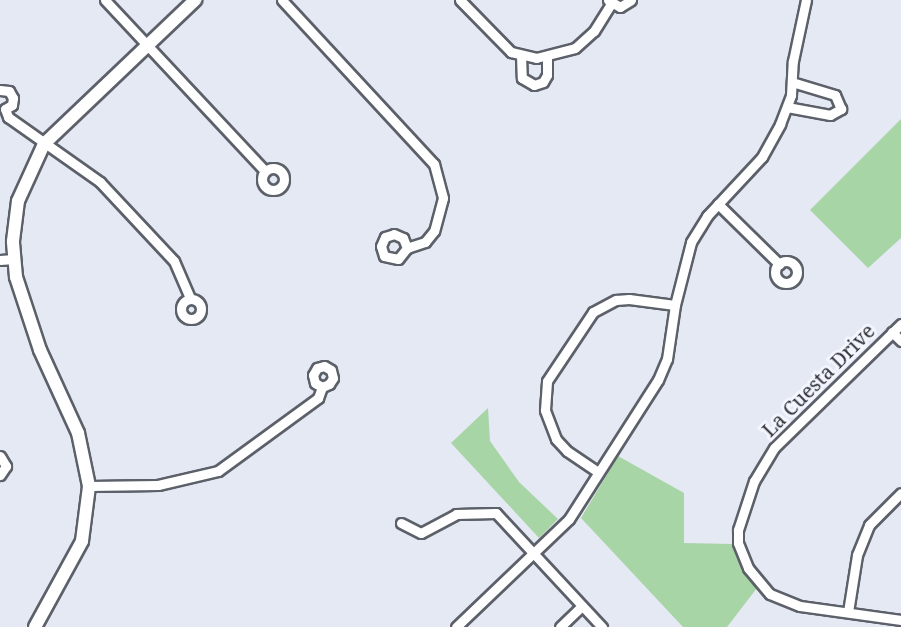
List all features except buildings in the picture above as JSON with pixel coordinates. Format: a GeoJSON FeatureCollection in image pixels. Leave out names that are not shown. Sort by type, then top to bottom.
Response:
{"type":"FeatureCollection","features":[{"type":"Feature","properties":{"kind":"street"},"geometry":{"type":"LineString","coordinates":[[105,0],[265,171]]}},
{"type":"Feature","properties":{"kind":"street"},"geometry":{"type":"LineString","coordinates":[[35,627],[82,541],[89,486],[78,433],[40,350],[22,299],[14,259],[14,221],[18,201],[44,144],[145,44],[195,0]]}},
{"type":"Feature","properties":{"kind":"street"},"geometry":{"type":"LineString","coordinates":[[282,0],[434,164],[442,186],[440,219],[425,242],[407,248]]}},
{"type":"Feature","properties":{"kind":"street"},"geometry":{"type":"LineString","coordinates":[[460,0],[511,52],[547,57],[561,55],[586,40],[610,2],[620,7],[631,0]]}},
{"type":"Feature","properties":{"kind":"street"},"geometry":{"type":"LineString","coordinates":[[456,627],[569,519],[658,380],[670,350],[675,305],[691,242],[718,204],[762,157],[787,107],[806,0]]}},
{"type":"Feature","properties":{"kind":"street"},"geometry":{"type":"LineString","coordinates":[[521,55],[522,78],[534,85],[547,75],[547,57]]}},
{"type":"Feature","properties":{"kind":"street"},"geometry":{"type":"LineString","coordinates":[[787,107],[823,115],[841,109],[835,95],[792,82]]}},
{"type":"Feature","properties":{"kind":"street"},"geometry":{"type":"LineString","coordinates":[[0,90],[9,91],[13,98],[12,105],[3,109],[8,117],[100,182],[174,261],[190,298]]}},
{"type":"Feature","properties":{"kind":"street"},"geometry":{"type":"LineString","coordinates":[[718,204],[779,264]]}},
{"type":"Feature","properties":{"kind":"street"},"geometry":{"type":"LineString","coordinates":[[0,260],[14,259]]}},
{"type":"Feature","properties":{"kind":"street"},"geometry":{"type":"LineString","coordinates":[[598,472],[567,451],[556,439],[545,410],[547,381],[593,312],[616,300],[675,305]]}},
{"type":"Feature","properties":{"kind":"street","name":"La Cuesta Drive"},"geometry":{"type":"LineString","coordinates":[[848,612],[800,606],[770,594],[758,583],[742,555],[738,543],[740,519],[763,464],[789,431],[901,324]]}},
{"type":"Feature","properties":{"kind":"street"},"geometry":{"type":"LineString","coordinates":[[892,332],[901,341]]}},
{"type":"Feature","properties":{"kind":"street"},"geometry":{"type":"LineString","coordinates":[[89,486],[171,483],[218,471],[318,398],[322,387]]}},
{"type":"Feature","properties":{"kind":"street"},"geometry":{"type":"LineString","coordinates":[[0,456],[6,466],[0,475]]}},
{"type":"Feature","properties":{"kind":"street"},"geometry":{"type":"LineString","coordinates":[[901,493],[869,525],[862,540],[848,612],[901,620]]}},
{"type":"Feature","properties":{"kind":"street"},"geometry":{"type":"LineString","coordinates":[[401,523],[421,533],[456,514],[496,513],[602,627]]}},
{"type":"Feature","properties":{"kind":"street"},"geometry":{"type":"LineString","coordinates":[[560,627],[582,606]]}},
{"type":"Feature","properties":{"kind":"green space"},"geometry":{"type":"Polygon","coordinates":[[[901,119],[901,238],[868,268],[810,210],[901,119]]]}},
{"type":"Feature","properties":{"kind":"green space"},"geometry":{"type":"Polygon","coordinates":[[[488,408],[490,441],[519,482],[558,519],[539,538],[451,443],[488,408]]]}},
{"type":"Feature","properties":{"kind":"green space"},"geometry":{"type":"Polygon","coordinates":[[[618,456],[684,493],[684,543],[734,544],[742,571],[757,588],[727,627],[683,627],[581,518],[618,456]]]}}]}
